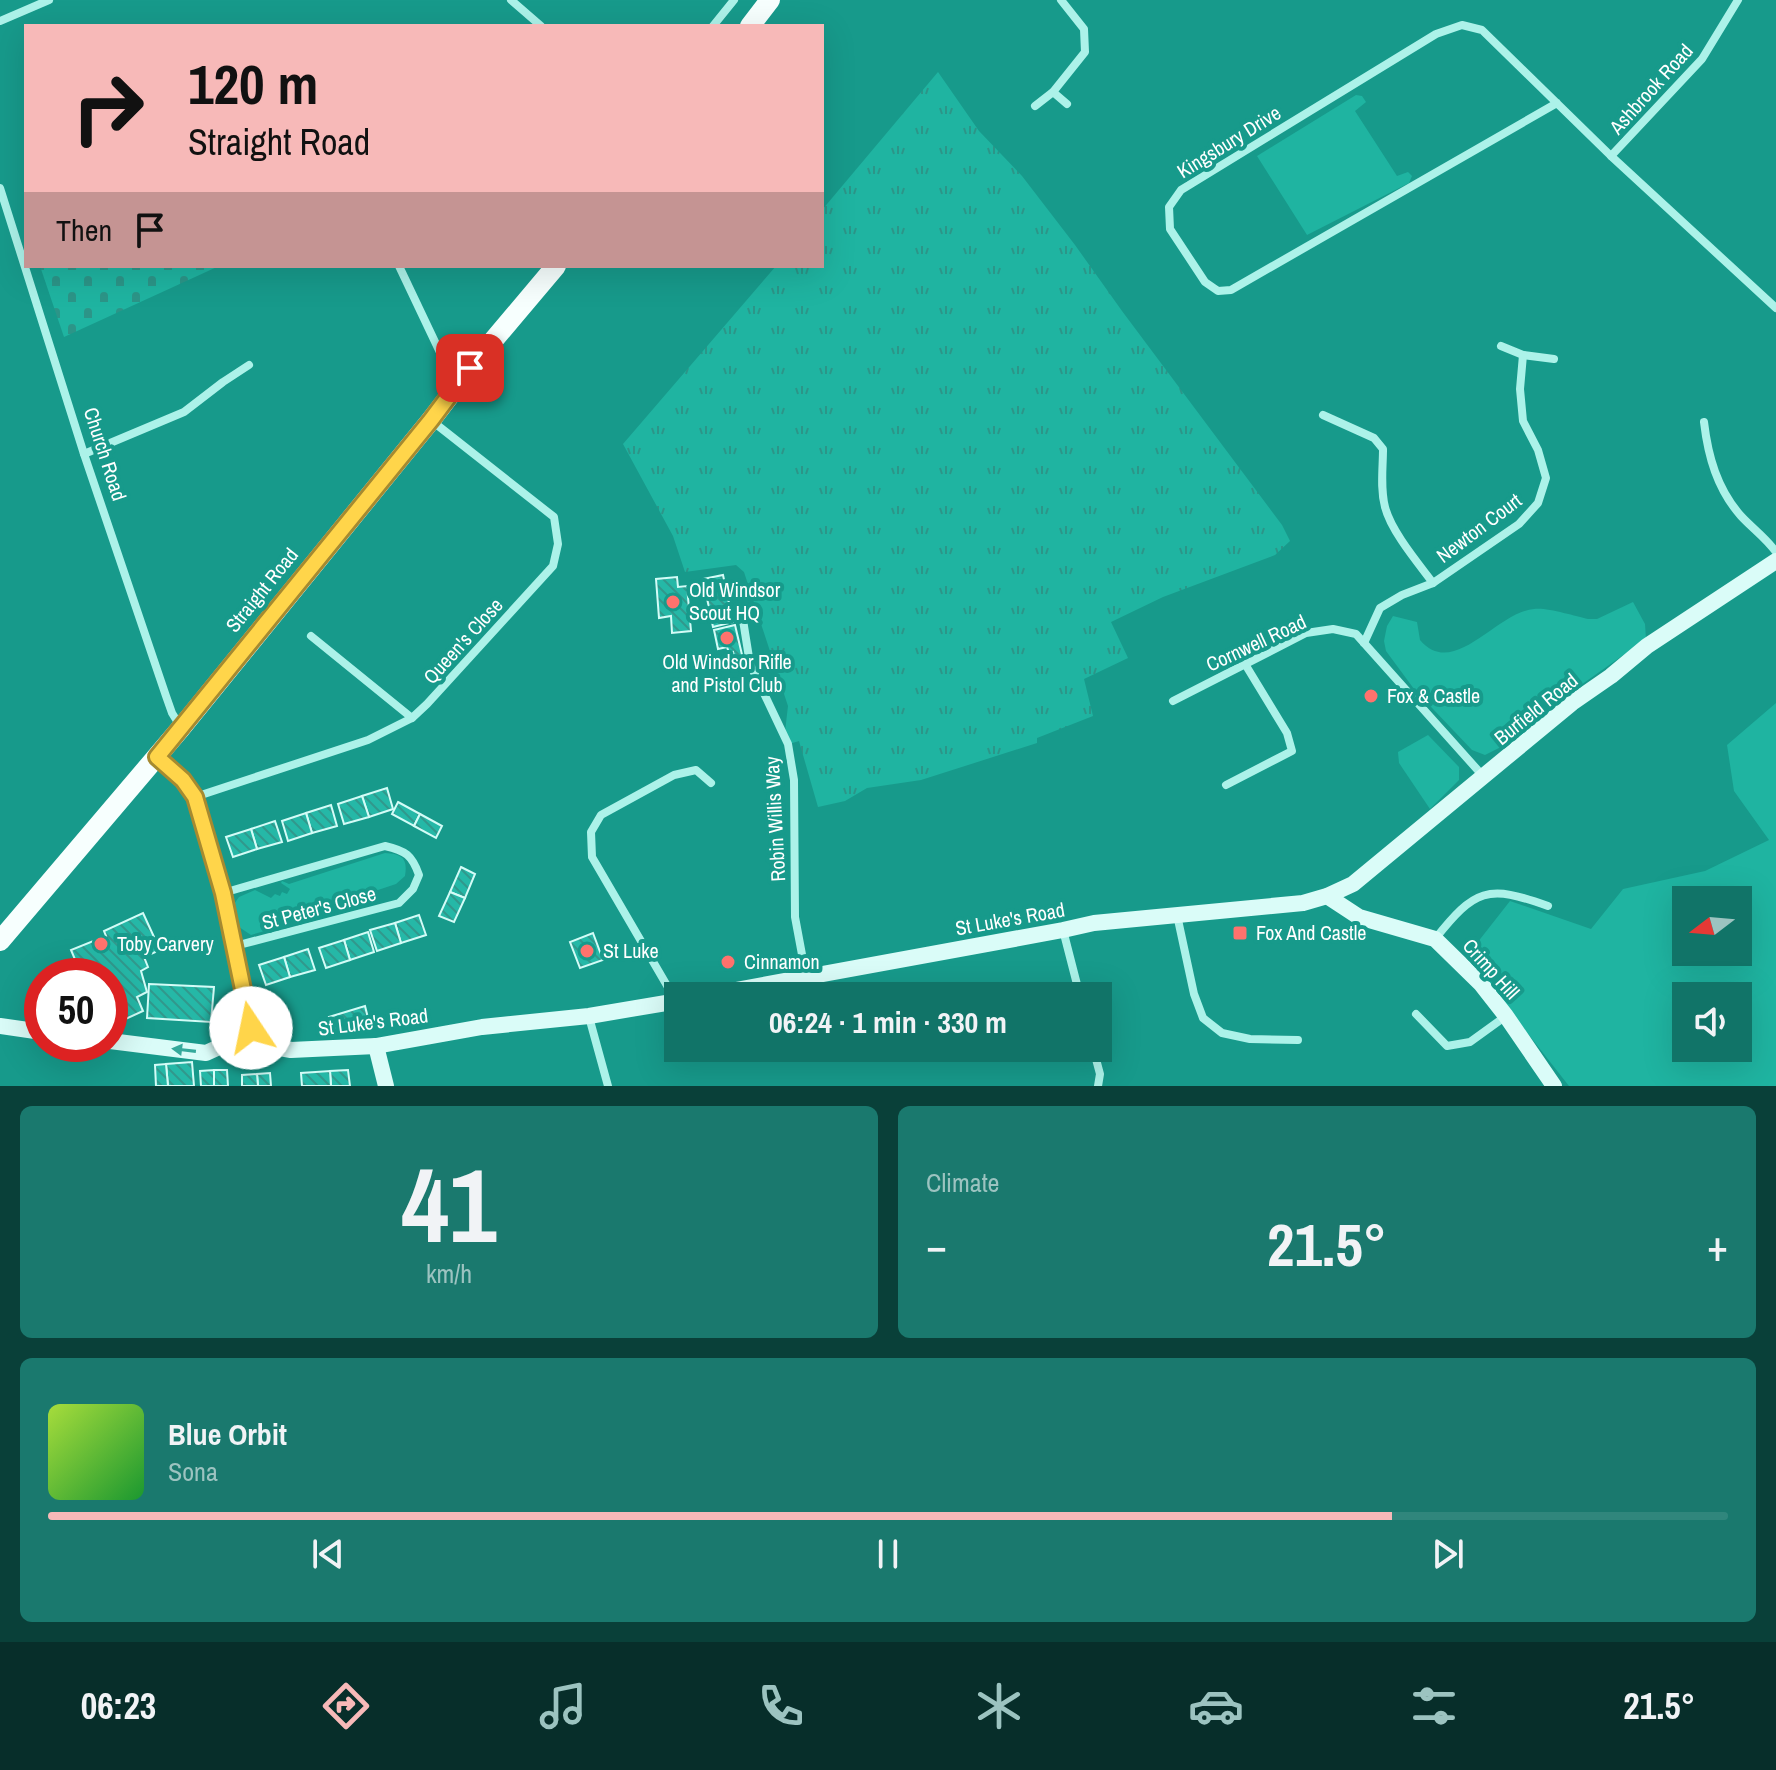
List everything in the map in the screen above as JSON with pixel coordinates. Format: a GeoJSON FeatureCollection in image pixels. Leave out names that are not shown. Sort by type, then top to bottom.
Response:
{"type":"FeatureCollection","features":[{"type":"Feature","properties":{"kind":"main road"},"geometry":{"type":"LineString","coordinates":[[752,24],[770,0]]}},
{"type":"Feature","properties":{"kind":"main road","name":"Straight Road"},"geometry":{"type":"LineString","coordinates":[[0,941],[181,728],[554,268]]}},
{"type":"Feature","properties":{"kind":"main road","name":"Burfield Road"},"geometry":{"type":"LineString","coordinates":[[1327,896],[1353,884],[1572,703],[1647,646],[1776,561]]}},
{"type":"Feature","properties":{"kind":"main road"},"geometry":{"type":"LineString","coordinates":[[128,1043],[206,1053],[241,1037],[251,1028],[223,893],[195,797],[183,780],[157,757]]}},
{"type":"Feature","properties":{"kind":"main road","name":"St Luke's Road"},"geometry":{"type":"LineString","coordinates":[[775,982],[1094,923],[1303,903],[1327,896]]}},
{"type":"Feature","properties":{"kind":"main road","name":"Crimp Hill"},"geometry":{"type":"LineString","coordinates":[[1327,896],[1359,917],[1435,939],[1481,984],[1554,1086]]}},
{"type":"Feature","properties":{"kind":"main road","name":"St Luke's Road"},"geometry":{"type":"LineString","coordinates":[[251,1028],[263,1045],[291,1050],[376,1046],[482,1027],[589,1016],[664,1003]]}},
{"type":"Feature","properties":{"kind":"main road"},"geometry":{"type":"LineString","coordinates":[[0,1026],[24,1029]]}},
{"type":"Feature","properties":{"kind":"main road"},"geometry":{"type":"LineString","coordinates":[[376,1046],[386,1086]]}},
{"type":"Feature","properties":{"kind":"street"},"geometry":{"type":"LineString","coordinates":[[0,21],[49,0]]}},
{"type":"Feature","properties":{"kind":"street"},"geometry":{"type":"LineString","coordinates":[[511,0],[539,24]]}},
{"type":"Feature","properties":{"kind":"street"},"geometry":{"type":"LineString","coordinates":[[715,24],[734,0]]}},
{"type":"Feature","properties":{"kind":"street"},"geometry":{"type":"LineString","coordinates":[[1035,106],[1053,92],[1085,52],[1084,29],[1061,0]]}},
{"type":"Feature","properties":{"kind":"street","name":"Ashbrook Road"},"geometry":{"type":"LineString","coordinates":[[1611,156],[1702,59],[1738,0]]}},
{"type":"Feature","properties":{"kind":"street","name":"Kingsbury Drive"},"geometry":{"type":"LineString","coordinates":[[1557,103],[1231,290],[1218,291],[1205,282],[1170,229],[1169,207],[1181,190],[1436,34],[1462,25],[1482,30],[1557,103],[1611,156],[1776,308]]}},
{"type":"Feature","properties":{"kind":"street"},"geometry":{"type":"LineString","coordinates":[[1053,92],[1067,104]]}},
{"type":"Feature","properties":{"kind":"street","name":"Church Road"},"geometry":{"type":"LineString","coordinates":[[0,188],[24,264]]}},
{"type":"Feature","properties":{"kind":"street","name":"Church Road"},"geometry":{"type":"LineString","coordinates":[[25,268],[84,454],[172,713],[181,728]]}},
{"type":"Feature","properties":{"kind":"street"},"geometry":{"type":"LineString","coordinates":[[400,268],[446,365],[460,381]]}},
{"type":"Feature","properties":{"kind":"street"},"geometry":{"type":"LineString","coordinates":[[1501,346],[1523,355],[1554,359]]}},
{"type":"Feature","properties":{"kind":"street","name":"Newton Court"},"geometry":{"type":"LineString","coordinates":[[1364,643],[1380,608],[1433,583],[1519,524],[1538,503],[1546,478],[1538,450],[1523,421],[1520,389],[1523,355]]}},
{"type":"Feature","properties":{"kind":"street"},"geometry":{"type":"LineString","coordinates":[[84,454],[184,412],[249,365]]}},
{"type":"Feature","properties":{"kind":"street"},"geometry":{"type":"LineString","coordinates":[[1323,415],[1374,438],[1383,449],[1385,509],[1401,539],[1433,583]]}},
{"type":"Feature","properties":{"kind":"street","name":"Queen's Close"},"geometry":{"type":"LineString","coordinates":[[195,797],[368,740],[412,718],[553,566],[558,544],[554,517],[431,420]]}},
{"type":"Feature","properties":{"kind":"street"},"geometry":{"type":"LineString","coordinates":[[1704,422],[1707,449],[1724,491],[1742,517],[1776,552]]}},
{"type":"Feature","properties":{"kind":"street","name":"Robin Willis Way"},"geometry":{"type":"LineString","coordinates":[[743,620],[750,664],[788,744],[794,780],[795,917],[806,976]]}},
{"type":"Feature","properties":{"kind":"street","name":"Cornwell Road"},"geometry":{"type":"LineString","coordinates":[[1173,701],[1306,633],[1333,629],[1356,634],[1484,778]]}},
{"type":"Feature","properties":{"kind":"street"},"geometry":{"type":"LineString","coordinates":[[311,636],[412,718]]}},
{"type":"Feature","properties":{"kind":"street"},"geometry":{"type":"LineString","coordinates":[[1226,785],[1292,751],[1287,733],[1245,664]]}},
{"type":"Feature","properties":{"kind":"street"},"geometry":{"type":"LineString","coordinates":[[666,982],[592,857],[591,832],[601,815],[674,775],[696,770],[711,783]]}},
{"type":"Feature","properties":{"kind":"street","name":"St Peter's Close"},"geometry":{"type":"LineString","coordinates":[[223,893],[385,846],[401,850],[413,859],[419,875],[413,889],[399,903],[235,946]]}},
{"type":"Feature","properties":{"kind":"street"},"geometry":{"type":"LineString","coordinates":[[1435,939],[1456,914],[1473,899],[1482,896],[1508,893],[1548,906]]}},
{"type":"Feature","properties":{"kind":"street"},"geometry":{"type":"LineString","coordinates":[[1176,914],[1194,994],[1203,1018],[1222,1033],[1250,1039],[1298,1040]]}},
{"type":"Feature","properties":{"kind":"street"},"geometry":{"type":"LineString","coordinates":[[1063,930],[1076,982]]}},
{"type":"Feature","properties":{"kind":"street"},"geometry":{"type":"LineString","coordinates":[[1416,1014],[1447,1046],[1470,1042],[1506,1016]]}},
{"type":"Feature","properties":{"kind":"street"},"geometry":{"type":"LineString","coordinates":[[589,1016],[608,1086]]}},
{"type":"Feature","properties":{"kind":"street"},"geometry":{"type":"LineString","coordinates":[[1097,1062],[1100,1074],[1098,1086]]}},
{"type":"Feature","properties":{"kind":"green space"},"geometry":{"type":"Polygon","coordinates":[[[938,72],[979,131],[1022,176],[1075,245],[1282,525],[1290,541],[1275,555],[1163,597],[1111,622],[1128,658],[1084,679],[1093,716],[1037,738],[1037,743],[921,780],[867,788],[845,801],[818,807],[799,741],[789,744],[785,732],[788,706],[744,572],[736,565],[685,572],[673,536],[623,444],[774,268],[824,268],[824,208],[938,72]]]}},
{"type":"Feature","properties":{"kind":"green space"},"geometry":{"type":"Polygon","coordinates":[[[1356,95],[1362,96],[1366,102],[1355,111],[1397,176],[1408,172],[1412,176],[1409,183],[1307,235],[1257,156],[1356,95]]]}},
{"type":"Feature","properties":{"kind":"green space"},"geometry":{"type":"Polygon","coordinates":[[[41,268],[215,268],[64,337],[41,268]]]}},
{"type":"Feature","properties":{"kind":"green space"},"geometry":{"type":"Polygon","coordinates":[[[1633,602],[1645,624],[1646,639],[1532,721],[1507,744],[1485,755],[1472,750],[1414,689],[1386,651],[1384,641],[1393,616],[1417,622],[1420,640],[1433,650],[1447,652],[1461,649],[1505,621],[1534,609],[1597,619],[1633,602]]]}},
{"type":"Feature","properties":{"kind":"green space"},"geometry":{"type":"Polygon","coordinates":[[[1776,703],[1776,1086],[1569,1086],[1473,964],[1470,952],[1510,901],[1591,929],[1623,889],[1705,871],[1769,840],[1734,791],[1727,745],[1776,703]]]}},
{"type":"Feature","properties":{"kind":"green space"},"geometry":{"type":"Polygon","coordinates":[[[1428,735],[1459,767],[1459,780],[1430,809],[1399,763],[1398,752],[1428,735]]]}},
{"type":"Feature","properties":{"kind":"green space"},"geometry":{"type":"Polygon","coordinates":[[[385,853],[400,856],[406,865],[405,876],[396,884],[300,916],[296,922],[298,911],[294,908],[291,914],[285,911],[281,918],[275,915],[268,930],[251,935],[239,927],[234,904],[239,897],[255,890],[271,898],[275,894],[280,896],[282,892],[287,894],[290,889],[282,881],[289,884],[385,853]]]}},
{"type":"Feature","properties":{"kind":"building"},"geometry":{"type":"Polygon","coordinates":[[[723,575],[733,622],[713,627],[703,579],[723,575]]]}},
{"type":"Feature","properties":{"kind":"building","name":"Old Windsor Scout HQ"},"geometry":{"type":"Polygon","coordinates":[[[677,577],[678,587],[687,586],[691,631],[672,633],[671,616],[659,618],[656,579],[677,577]]]}},
{"type":"Feature","properties":{"kind":"building","name":"Old Windsor Rifle and Pistol Club"},"geometry":{"type":"Polygon","coordinates":[[[735,625],[743,659],[735,660],[733,652],[729,653],[727,647],[718,649],[714,630],[735,625]]]}},
{"type":"Feature","properties":{"kind":"building"},"geometry":{"type":"Polygon","coordinates":[[[387,788],[393,809],[369,817],[362,796],[387,788]]]}},
{"type":"Feature","properties":{"kind":"building"},"geometry":{"type":"Polygon","coordinates":[[[362,796],[369,817],[344,824],[338,804],[362,796]]]}},
{"type":"Feature","properties":{"kind":"building"},"geometry":{"type":"Polygon","coordinates":[[[398,802],[420,814],[414,826],[392,814],[398,802]]]}},
{"type":"Feature","properties":{"kind":"building"},"geometry":{"type":"Polygon","coordinates":[[[331,805],[337,826],[312,833],[306,813],[331,805]]]}},
{"type":"Feature","properties":{"kind":"building"},"geometry":{"type":"Polygon","coordinates":[[[306,813],[312,833],[288,841],[282,821],[306,813]]]}},
{"type":"Feature","properties":{"kind":"building"},"geometry":{"type":"Polygon","coordinates":[[[420,814],[442,826],[436,838],[414,826],[420,814]]]}},
{"type":"Feature","properties":{"kind":"building"},"geometry":{"type":"Polygon","coordinates":[[[275,821],[282,842],[257,849],[251,829],[275,821]]]}},
{"type":"Feature","properties":{"kind":"building"},"geometry":{"type":"Polygon","coordinates":[[[251,829],[257,849],[233,857],[226,837],[251,829]]]}},
{"type":"Feature","properties":{"kind":"building"},"geometry":{"type":"Polygon","coordinates":[[[461,867],[475,874],[465,898],[450,892],[461,867]]]}},
{"type":"Feature","properties":{"kind":"building"},"geometry":{"type":"Polygon","coordinates":[[[450,892],[465,898],[454,922],[439,916],[450,892]]]}},
{"type":"Feature","properties":{"kind":"building"},"geometry":{"type":"Polygon","coordinates":[[[143,913],[160,950],[144,957],[148,967],[141,971],[147,992],[137,997],[143,1011],[128,1018],[128,958],[74,958],[71,950],[106,936],[104,931],[143,913]]]}},
{"type":"Feature","properties":{"kind":"building"},"geometry":{"type":"Polygon","coordinates":[[[419,915],[426,935],[401,943],[395,923],[419,915]]]}},
{"type":"Feature","properties":{"kind":"building"},"geometry":{"type":"Polygon","coordinates":[[[395,923],[401,943],[377,951],[370,930],[395,923]]]}},
{"type":"Feature","properties":{"kind":"building"},"geometry":{"type":"Polygon","coordinates":[[[368,932],[374,952],[350,960],[344,940],[368,932]]]}},
{"type":"Feature","properties":{"kind":"building","name":"St Luke"},"geometry":{"type":"Polygon","coordinates":[[[593,933],[603,960],[580,968],[570,942],[593,933]]]}},
{"type":"Feature","properties":{"kind":"building"},"geometry":{"type":"Polygon","coordinates":[[[344,940],[350,960],[326,968],[319,948],[344,940]]]}},
{"type":"Feature","properties":{"kind":"building"},"geometry":{"type":"Polygon","coordinates":[[[308,949],[315,970],[290,977],[284,957],[308,949]]]}},
{"type":"Feature","properties":{"kind":"building"},"geometry":{"type":"Polygon","coordinates":[[[284,957],[290,977],[266,985],[259,965],[284,957]]]}},
{"type":"Feature","properties":{"kind":"building"},"geometry":{"type":"Polygon","coordinates":[[[149,984],[214,987],[211,1022],[147,1018],[149,984]]]}},
{"type":"Feature","properties":{"kind":"building"},"geometry":{"type":"Polygon","coordinates":[[[270,992],[277,1014],[268,1017],[261,994],[270,992]]]}},
{"type":"Feature","properties":{"kind":"building"},"geometry":{"type":"Polygon","coordinates":[[[365,1006],[368,1018],[332,1029],[329,1017],[365,1006]]]}},
{"type":"Feature","properties":{"kind":"building"},"geometry":{"type":"Polygon","coordinates":[[[192,1062],[194,1086],[168,1086],[166,1064],[192,1062]]]}},
{"type":"Feature","properties":{"kind":"building"},"geometry":{"type":"Polygon","coordinates":[[[166,1064],[168,1086],[156,1086],[155,1065],[166,1064]]]}},
{"type":"Feature","properties":{"kind":"building"},"geometry":{"type":"Polygon","coordinates":[[[214,1070],[227,1070],[228,1086],[214,1086],[214,1070]]]}},
{"type":"Feature","properties":{"kind":"building"},"geometry":{"type":"Polygon","coordinates":[[[214,1070],[214,1086],[201,1086],[200,1071],[214,1070]]]}},
{"type":"Feature","properties":{"kind":"building"},"geometry":{"type":"Polygon","coordinates":[[[348,1070],[350,1086],[331,1086],[330,1071],[348,1070]]]}},
{"type":"Feature","properties":{"kind":"building"},"geometry":{"type":"Polygon","coordinates":[[[330,1071],[331,1086],[302,1086],[301,1073],[330,1071]]]}},
{"type":"Feature","properties":{"kind":"building"},"geometry":{"type":"Polygon","coordinates":[[[270,1073],[271,1086],[258,1086],[257,1074],[270,1073]]]}},
{"type":"Feature","properties":{"kind":"building"},"geometry":{"type":"Polygon","coordinates":[[[257,1074],[258,1086],[242,1086],[242,1075],[257,1074]]]}},
{"type":"Feature","properties":{"kind":"place","name":"Old Windsor Scout HQ"},"geometry":{"type":"Point","coordinates":[673,602]}},
{"type":"Feature","properties":{"kind":"place","name":"Old Windsor Rifle and Pistol Club"},"geometry":{"type":"Point","coordinates":[727,638]}},
{"type":"Feature","properties":{"kind":"place","name":"Fox & Castle"},"geometry":{"type":"Point","coordinates":[1371,696]}},
{"type":"Feature","properties":{"kind":"place","name":"Fox And Castle"},"geometry":{"type":"Point","coordinates":[1240,933]}},
{"type":"Feature","properties":{"kind":"place","name":"Toby Carvery"},"geometry":{"type":"Point","coordinates":[101,944]}},
{"type":"Feature","properties":{"kind":"place","name":"St Luke"},"geometry":{"type":"Point","coordinates":[587,951]}},
{"type":"Feature","properties":{"kind":"place","name":"Cinnamon"},"geometry":{"type":"Point","coordinates":[728,962]}},
{"type":"Feature","properties":{"kind":"route"},"geometry":{"type":"LineString","coordinates":[[251,1028],[223,893],[195,797],[183,780],[157,757],[470,368]]}}]}
